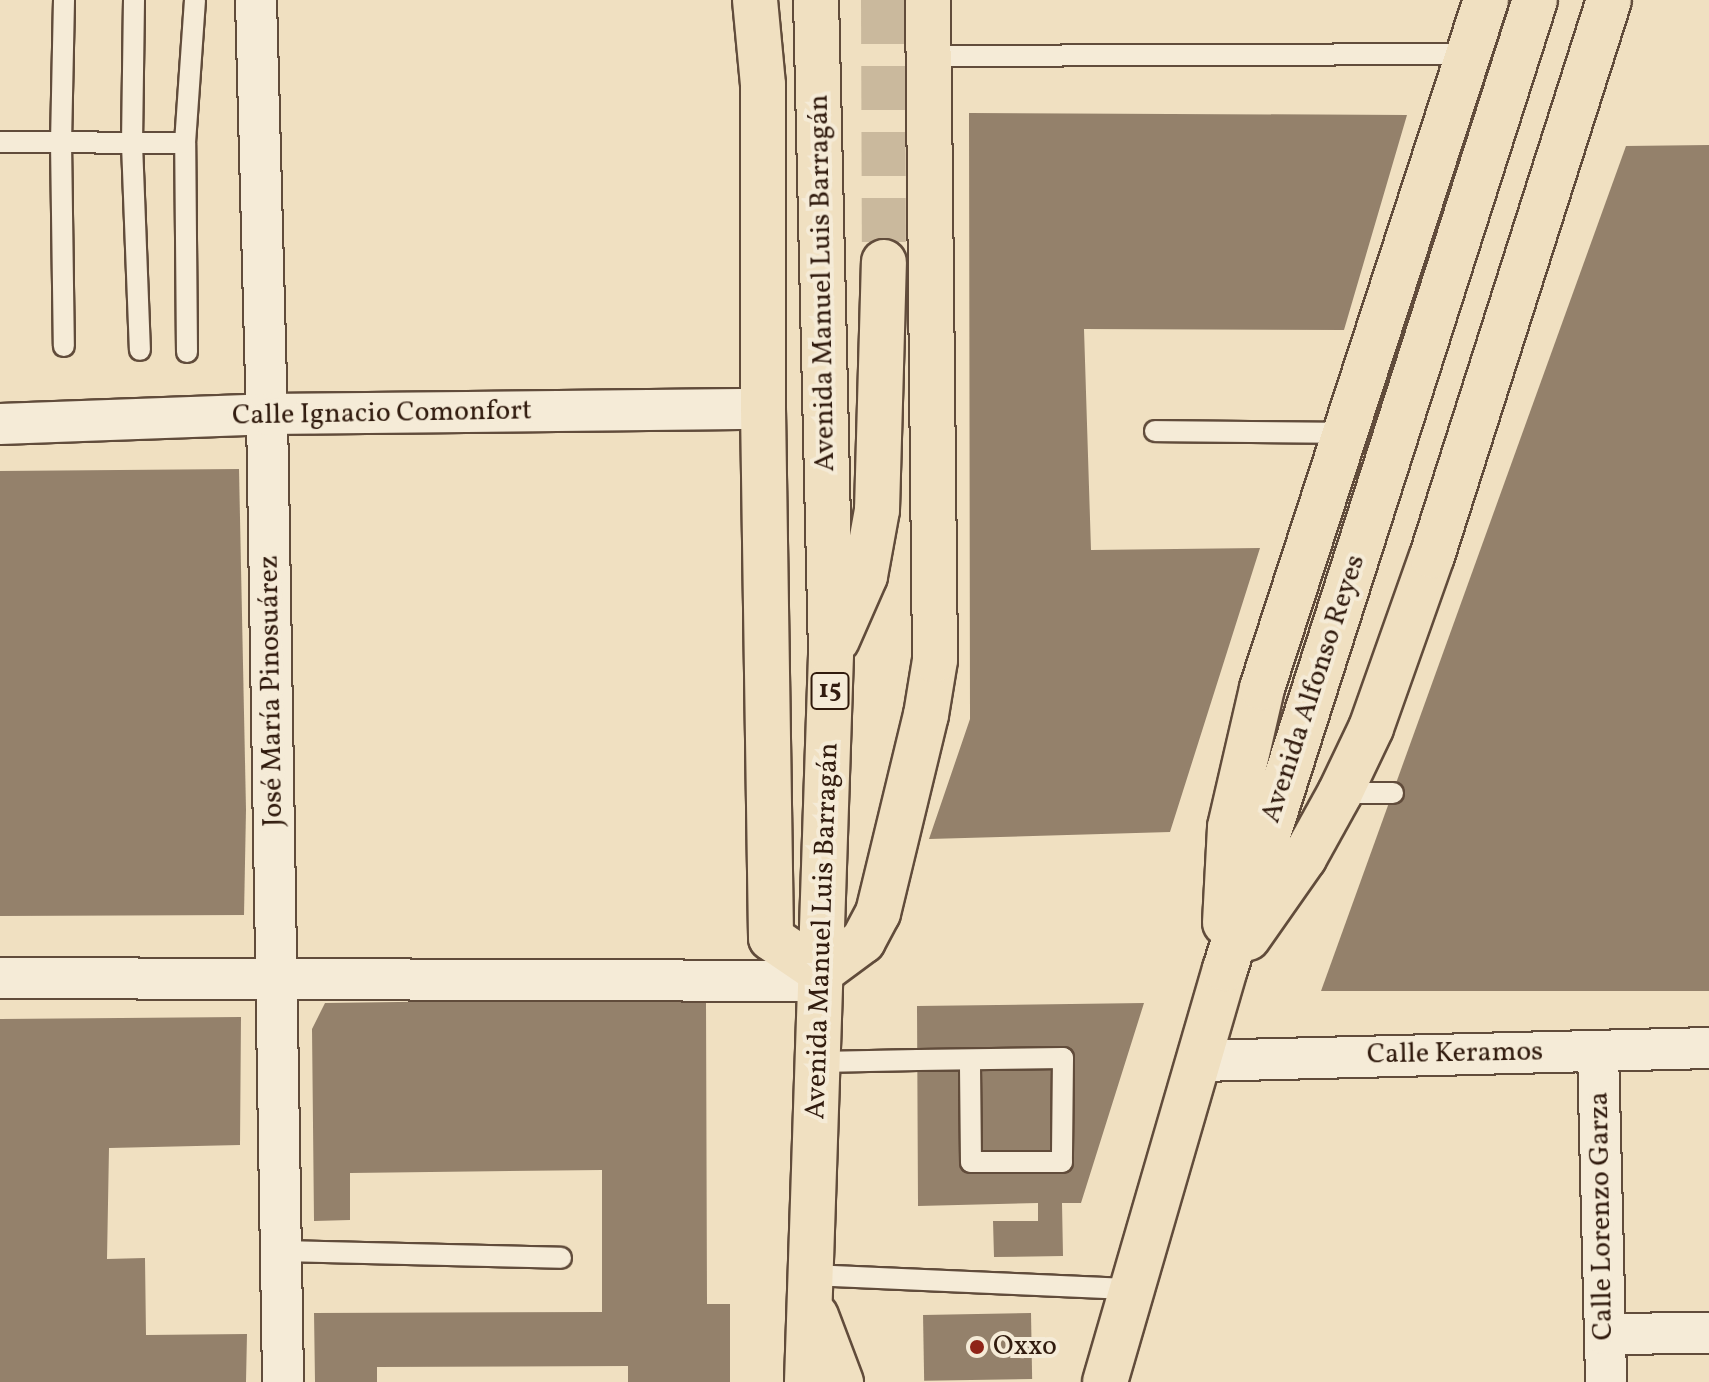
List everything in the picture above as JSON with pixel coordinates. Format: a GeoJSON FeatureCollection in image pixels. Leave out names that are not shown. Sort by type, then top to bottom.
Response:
{"type":"FeatureCollection","features":[{"type":"Feature","properties":{"kind":"highway"},"geometry":{"type":"LineString","coordinates":[[755,0],[763,85],[763,409],[771,938],[821,977],[863,941],[878,913],[926,715],[935,660],[928,0]]}},
{"type":"Feature","properties":{"kind":"highway","name":"Avenida Manuel Luis Barragán"},"geometry":{"type":"LineString","coordinates":[[807,1382],[808,1285],[820,1062],[831,654],[816,0]]}},
{"type":"Feature","properties":{"kind":"highway"},"geometry":{"type":"LineString","coordinates":[[1225,969],[1224,884],[1241,768],[1262,688],[1486,0]]}},
{"type":"Feature","properties":{"kind":"highway","name":"Avenida Alfonso Reyes"},"geometry":{"type":"LineString","coordinates":[[1105,1382],[1135,1289],[1225,969],[1535,0]]}},
{"type":"Feature","properties":{"kind":"highway"},"geometry":{"type":"LineString","coordinates":[[1225,969],[1287,884],[1340,793],[1371,728],[1432,556],[1609,0]]}},
{"type":"Feature","properties":{"kind":"highway"},"geometry":{"type":"LineString","coordinates":[[831,654],[865,576],[877,510],[884,262]]}},
{"type":"Feature","properties":{"kind":"highway"},"geometry":{"type":"LineString","coordinates":[[808,1285],[841,1382]]}},
{"type":"Feature","properties":{"kind":"street","name":"José María Pinosuárez"},"geometry":{"type":"LineString","coordinates":[[256,0],[267,414],[283,1382]]}},
{"type":"Feature","properties":{"kind":"street","name":"Calle Ignacio Comonfort"},"geometry":{"type":"LineString","coordinates":[[0,424],[267,414],[763,409]]}},
{"type":"Feature","properties":{"kind":"street"},"geometry":{"type":"LineString","coordinates":[[0,978],[821,977]]}},
{"type":"Feature","properties":{"kind":"street","name":"Calle Keramos"},"geometry":{"type":"LineString","coordinates":[[1200,1061],[1709,1048]]}},
{"type":"Feature","properties":{"kind":"street","name":"Calle Lorenzo Garza"},"geometry":{"type":"LineString","coordinates":[[1598,1051],[1606,1382]]}},
{"type":"Feature","properties":{"kind":"street"},"geometry":{"type":"LineString","coordinates":[[1605,1334],[1709,1333]]}},
{"type":"Feature","properties":{"kind":"lane"},"geometry":{"type":"LineString","coordinates":[[64,0],[61,142],[64,346]]}},
{"type":"Feature","properties":{"kind":"lane"},"geometry":{"type":"LineString","coordinates":[[134,0],[132,144],[140,350]]}},
{"type":"Feature","properties":{"kind":"lane"},"geometry":{"type":"LineString","coordinates":[[187,352],[185,143],[195,0]]}},
{"type":"Feature","properties":{"kind":"lane"},"geometry":{"type":"LineString","coordinates":[[927,56],[1469,54]]}},
{"type":"Feature","properties":{"kind":"lane"},"geometry":{"type":"LineString","coordinates":[[0,142],[185,143]]}},
{"type":"Feature","properties":{"kind":"lane"},"geometry":{"type":"LineString","coordinates":[[1155,431],[1346,433]]}},
{"type":"Feature","properties":{"kind":"lane"},"geometry":{"type":"LineString","coordinates":[[1340,793],[1393,793]]}},
{"type":"Feature","properties":{"kind":"lane"},"geometry":{"type":"LineString","coordinates":[[820,1062],[1063,1058],[1062,1162],[971,1162],[970,1060]]}},
{"type":"Feature","properties":{"kind":"lane"},"geometry":{"type":"LineString","coordinates":[[282,1251],[561,1258]]}},
{"type":"Feature","properties":{"kind":"lane"},"geometry":{"type":"LineString","coordinates":[[808,1285],[1135,1289]]}},
{"type":"Feature","properties":{"kind":"building"},"geometry":{"type":"Polygon","coordinates":[[[969,113],[1407,115],[1344,330],[1084,329],[1091,550],[1260,548],[1170,832],[929,839],[970,719],[969,113]]]}},
{"type":"Feature","properties":{"kind":"building"},"geometry":{"type":"Polygon","coordinates":[[[1709,145],[1709,991],[1321,991],[1626,146],[1709,145]]]}},
{"type":"Feature","properties":{"kind":"building"},"geometry":{"type":"Polygon","coordinates":[[[239,469],[246,810],[244,915],[0,916],[0,471],[239,469]]]}},
{"type":"Feature","properties":{"kind":"building"},"geometry":{"type":"Polygon","coordinates":[[[706,998],[707,1304],[730,1304],[730,1382],[628,1382],[628,1366],[377,1367],[377,1382],[315,1382],[314,1313],[602,1312],[602,1170],[350,1173],[350,1220],[314,1221],[312,1029],[325,1003],[706,998]]]}},
{"type":"Feature","properties":{"kind":"building"},"geometry":{"type":"Polygon","coordinates":[[[1144,1003],[1081,1203],[1062,1203],[1063,1256],[994,1257],[993,1221],[1038,1221],[1038,1203],[918,1206],[917,1006],[1144,1003]]]}},
{"type":"Feature","properties":{"kind":"building"},"geometry":{"type":"Polygon","coordinates":[[[241,1017],[240,1145],[109,1148],[107,1259],[145,1258],[146,1335],[247,1334],[246,1382],[0,1382],[0,1019],[241,1017]]]}},
{"type":"Feature","properties":{"kind":"building","name":"Oxxo"},"geometry":{"type":"Polygon","coordinates":[[[1031,1313],[1032,1379],[924,1381],[923,1315],[1031,1313]]]}},
{"type":"Feature","properties":{"kind":"tunnel"},"geometry":{"type":"LineString","coordinates":[[883,0],[884,262]]}},
{"type":"Feature","properties":{"kind":"place","name":"Oxxo"},"geometry":{"type":"Point","coordinates":[977,1347]}}]}
